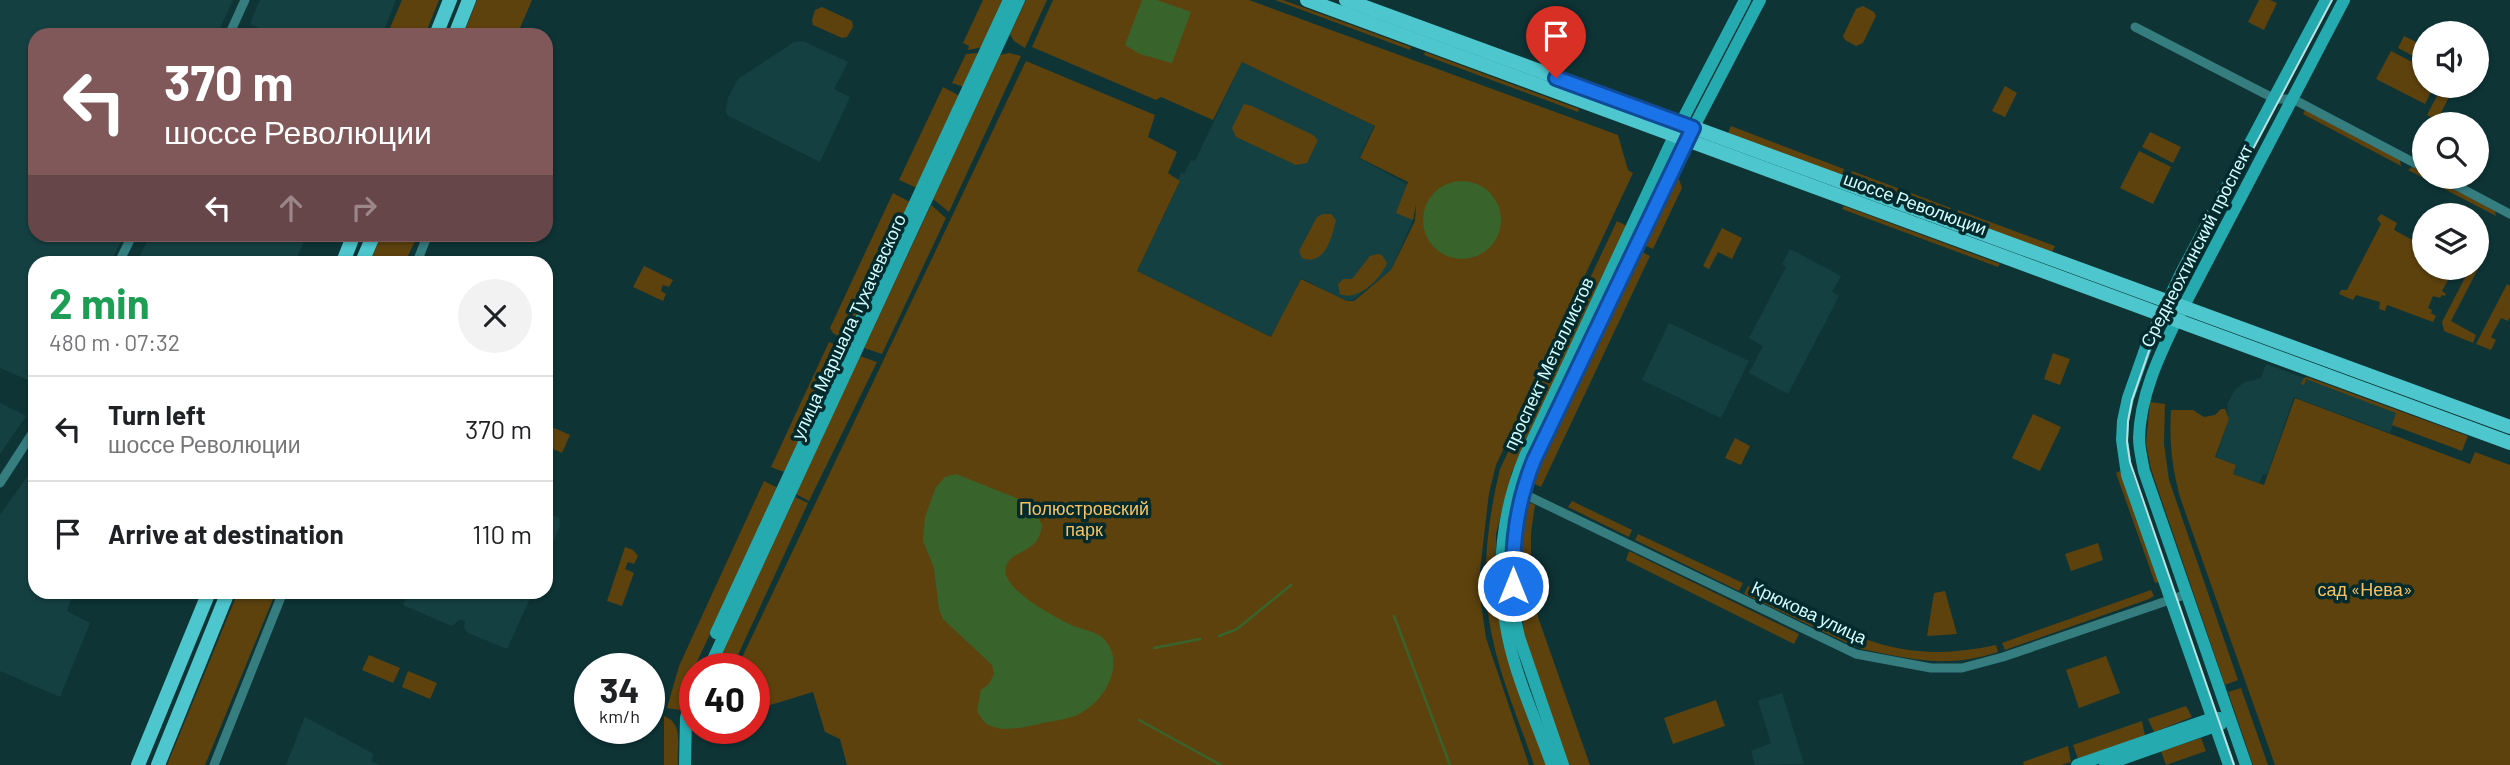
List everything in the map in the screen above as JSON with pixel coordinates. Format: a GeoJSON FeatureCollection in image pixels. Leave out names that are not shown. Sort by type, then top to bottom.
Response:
{"type":"FeatureCollection","features":[{"type":"Feature","properties":{"kind":"main road"},"geometry":{"type":"LineString","coordinates":[[439,28],[450,0]]}},
{"type":"Feature","properties":{"kind":"main road"},"geometry":{"type":"LineString","coordinates":[[458,28],[469,0]]}},
{"type":"Feature","properties":{"kind":"main road","name":"шоссе Революции"},"geometry":{"type":"LineString","coordinates":[[1307,0],[2508,422]]}},
{"type":"Feature","properties":{"kind":"main road","name":"шоссе Революции"},"geometry":{"type":"LineString","coordinates":[[1346,0],[2160,315],[2505,441]]}},
{"type":"Feature","properties":{"kind":"main road"},"geometry":{"type":"LineString","coordinates":[[138,765],[206,599]]}},
{"type":"Feature","properties":{"kind":"main road"},"geometry":{"type":"LineString","coordinates":[[158,765],[225,599]]}},
{"type":"Feature","properties":{"kind":"street"},"geometry":{"type":"LineString","coordinates":[[235,28],[245,0]]}},
{"type":"Feature","properties":{"kind":"street","name":"улица Маршала Тухачевского"},"geometry":{"type":"LineString","coordinates":[[707,653],[1009,0]]}},
{"type":"Feature","properties":{"kind":"street","name":"улица Маршала Тухачевского"},"geometry":{"type":"LineString","coordinates":[[716,653],[1019,0]]}},
{"type":"Feature","properties":{"kind":"street","name":"проспект Металлистов"},"geometry":{"type":"LineString","coordinates":[[1552,765],[1508,639],[1502,603],[1503,534],[1525,456],[1684,132],[1745,0]]}},
{"type":"Feature","properties":{"kind":"street","name":"проспект Металлистов"},"geometry":{"type":"LineString","coordinates":[[1684,132],[1760,0]]}},
{"type":"Feature","properties":{"kind":"street","name":"Среднеохтинский проспект"},"geometry":{"type":"LineString","coordinates":[[2229,765],[2127,475],[2123,440],[2128,398],[2166,302],[2326,0]]}},
{"type":"Feature","properties":{"kind":"street","name":"Среднеохтинский проспект"},"geometry":{"type":"LineString","coordinates":[[2246,765],[2144,471],[2139,441],[2144,400],[2161,353],[2183,307],[2344,0]]}},
{"type":"Feature","properties":{"kind":"street"},"geometry":{"type":"LineString","coordinates":[[2135,27],[2275,99],[2293,99],[2412,162]]}},
{"type":"Feature","properties":{"kind":"street"},"geometry":{"type":"LineString","coordinates":[[2463,189],[2510,214]]}},
{"type":"Feature","properties":{"kind":"street"},"geometry":{"type":"LineString","coordinates":[[2505,441],[2508,422]]}},
{"type":"Feature","properties":{"kind":"street"},"geometry":{"type":"LineString","coordinates":[[0,483],[28,440]]}},
{"type":"Feature","properties":{"kind":"street","name":"проспект Металлистов"},"geometry":{"type":"LineString","coordinates":[[1517,491],[1514,613],[1519,637],[1563,765]]}},
{"type":"Feature","properties":{"kind":"street","name":"Крюкова улица"},"geometry":{"type":"LineString","coordinates":[[1517,491],[1838,646],[1872,659],[1931,668],[1962,668],[2003,657],[2187,594]]}},
{"type":"Feature","properties":{"kind":"street"},"geometry":{"type":"LineString","coordinates":[[214,765],[281,599]]}},
{"type":"Feature","properties":{"kind":"street"},"geometry":{"type":"LineString","coordinates":[[2077,765],[2230,718]]}},
{"type":"Feature","properties":{"kind":"street"},"geometry":{"type":"LineString","coordinates":[[2105,765],[2214,723]]}},
{"type":"Feature","properties":{"kind":"street"},"geometry":{"type":"LineString","coordinates":[[685,744],[685,765]]}},
{"type":"Feature","properties":{"kind":"street"},"geometry":{"type":"LineString","coordinates":[[691,744],[691,765]]}},
{"type":"Feature","properties":{"kind":"shaded area"},"geometry":{"type":"Polygon","coordinates":[[[0,0],[233,0],[220,28],[28,28],[28,242],[121,242],[114,256],[28,256],[28,380],[0,368],[0,0]]]}},
{"type":"Feature","properties":{"kind":"shaded area"},"geometry":{"type":"Polygon","coordinates":[[[260,0],[396,0],[385,28],[259,28],[250,24],[260,0]]]}},
{"type":"Feature","properties":{"kind":"shaded area"},"geometry":{"type":"Polygon","coordinates":[[[1142,0],[1157,0],[1191,12],[1172,63],[1140,54],[1125,45],[1142,0]]]}},
{"type":"Feature","properties":{"kind":"shaded area"},"geometry":{"type":"Polygon","coordinates":[[[803,41],[848,62],[834,89],[850,97],[820,162],[727,115],[726,111],[728,98],[738,79],[794,42],[803,41]]]}},
{"type":"Feature","properties":{"kind":"shaded area"},"geometry":{"type":"Polygon","coordinates":[[[1242,62],[1374,126],[1359,158],[1416,189],[1413,220],[1391,270],[1353,300],[1347,301],[1301,278],[1272,337],[1137,271],[1180,182],[1178,180],[1181,173],[1184,174],[1191,160],[1195,161],[1242,62]]]}},
{"type":"Feature","properties":{"kind":"shaded area"},"geometry":{"type":"Polygon","coordinates":[[[1462,181],[1477,184],[1494,198],[1501,220],[1498,235],[1484,252],[1462,259],[1447,256],[1430,242],[1423,220],[1426,205],[1440,188],[1462,181]]]}},
{"type":"Feature","properties":{"kind":"shaded area"},"geometry":{"type":"Polygon","coordinates":[[[146,242],[304,242],[298,256],[140,256],[146,242]]]}},
{"type":"Feature","properties":{"kind":"shaded area"},"geometry":{"type":"Polygon","coordinates":[[[1790,249],[1841,276],[1832,292],[1839,296],[1788,394],[1749,373],[1763,346],[1749,338],[1786,267],[1782,264],[1790,249]]]}},
{"type":"Feature","properties":{"kind":"shaded area"},"geometry":{"type":"Polygon","coordinates":[[[1669,323],[1749,361],[1721,418],[1642,380],[1669,323]]]}},
{"type":"Feature","properties":{"kind":"shaded area"},"geometry":{"type":"Polygon","coordinates":[[[2266,364],[2398,412],[2390,433],[2294,397],[2267,475],[2263,474],[2259,483],[2233,474],[2236,465],[2216,457],[2229,419],[2227,405],[2234,391],[2243,383],[2261,378],[2266,364]]]}},
{"type":"Feature","properties":{"kind":"shaded area"},"geometry":{"type":"Polygon","coordinates":[[[0,403],[26,416],[0,454],[0,403]]]}},
{"type":"Feature","properties":{"kind":"shaded area"},"geometry":{"type":"Polygon","coordinates":[[[956,474],[1032,507],[1042,525],[1040,535],[1029,548],[1011,558],[1006,567],[1006,575],[1011,584],[1031,602],[1074,626],[1099,635],[1111,650],[1113,672],[1110,681],[1092,705],[1075,716],[1021,728],[1002,729],[986,724],[977,711],[981,690],[989,684],[994,674],[992,665],[943,619],[939,609],[934,568],[923,541],[925,517],[936,487],[945,477],[956,474]]]}},
{"type":"Feature","properties":{"kind":"shaded area"},"geometry":{"type":"Polygon","coordinates":[[[28,476],[28,599],[71,599],[67,611],[90,623],[60,697],[0,671],[0,515],[28,476]]]}},
{"type":"Feature","properties":{"kind":"shaded area"},"geometry":{"type":"Polygon","coordinates":[[[553,515],[559,518],[560,526],[553,543],[553,515]]]}},
{"type":"Feature","properties":{"kind":"shaded area"},"geometry":{"type":"Polygon","coordinates":[[[406,599],[530,599],[507,649],[468,633],[464,628],[465,621],[459,620],[452,626],[403,605],[406,599]]]}},
{"type":"Feature","properties":{"kind":"shaded area"},"geometry":{"type":"Polygon","coordinates":[[[1782,693],[1804,764],[1755,765],[1751,751],[1771,743],[1758,701],[1782,693]]]}},
{"type":"Feature","properties":{"kind":"shaded area"},"geometry":{"type":"Polygon","coordinates":[[[305,717],[374,754],[371,761],[380,765],[286,765],[305,717]]]}},
{"type":"Feature","properties":{"kind":"green space"},"geometry":{"type":"Polygon","coordinates":[[[402,0],[439,0],[428,28],[390,28],[402,0]]]}},
{"type":"Feature","properties":{"kind":"green space"},"geometry":{"type":"Polygon","coordinates":[[[477,0],[532,0],[520,28],[466,28],[477,0]]]}},
{"type":"Feature","properties":{"kind":"green space"},"geometry":{"type":"Polygon","coordinates":[[[983,0],[1004,0],[983,47],[968,50],[969,46],[963,43],[983,0]]]}},
{"type":"Feature","properties":{"kind":"green space"},"geometry":{"type":"Polygon","coordinates":[[[1026,0],[1047,0],[1025,48],[1014,41],[1010,34],[1026,0]]]}},
{"type":"Feature","properties":{"kind":"green space","name":"Полюстровский парк"},"geometry":{"type":"Polygon","coordinates":[[[1053,0],[1249,0],[1618,135],[1628,170],[1633,173],[1496,465],[1489,493],[1480,570],[1486,638],[1529,765],[847,765],[840,739],[825,732],[813,692],[770,705],[770,653],[744,653],[1026,61],[1155,115],[1148,137],[1177,152],[1168,173],[1180,181],[1137,271],[1271,337],[1301,279],[1347,301],[1354,301],[1391,270],[1415,221],[1416,204],[1413,220],[1396,213],[1408,182],[1360,158],[1375,126],[1242,62],[1213,120],[1161,97],[1156,100],[1032,47],[1053,0]]]}},
{"type":"Feature","properties":{"kind":"green space"},"geometry":{"type":"Polygon","coordinates":[[[1275,0],[1283,0],[1411,47],[1410,50],[1275,0]]]}},
{"type":"Feature","properties":{"kind":"green space"},"geometry":{"type":"Polygon","coordinates":[[[2259,0],[2277,3],[2264,30],[2248,22],[2259,0]]]}},
{"type":"Feature","properties":{"kind":"green space"},"geometry":{"type":"Polygon","coordinates":[[[1863,6],[1876,16],[1863,43],[1856,46],[1843,36],[1856,9],[1863,6]]]}},
{"type":"Feature","properties":{"kind":"green space"},"geometry":{"type":"Polygon","coordinates":[[[822,7],[852,21],[853,27],[847,37],[842,38],[813,25],[815,10],[822,7]]]}},
{"type":"Feature","properties":{"kind":"green space"},"geometry":{"type":"Polygon","coordinates":[[[2404,36],[2412,40],[2412,55],[2398,48],[2404,36]]]}},
{"type":"Feature","properties":{"kind":"green space"},"geometry":{"type":"Polygon","coordinates":[[[2391,51],[2412,62],[2412,97],[2376,79],[2391,51]]]}},
{"type":"Feature","properties":{"kind":"green space"},"geometry":{"type":"Polygon","coordinates":[[[1425,52],[1579,109],[1578,112],[1424,55],[1425,52]]]}},
{"type":"Feature","properties":{"kind":"green space"},"geometry":{"type":"Polygon","coordinates":[[[980,53],[964,87],[952,83],[966,54],[980,53]]]}},
{"type":"Feature","properties":{"kind":"green space"},"geometry":{"type":"Polygon","coordinates":[[[1009,53],[1021,56],[949,212],[933,199],[1000,55],[1009,53]]]}},
{"type":"Feature","properties":{"kind":"green space"},"geometry":{"type":"Polygon","coordinates":[[[2005,86],[2017,93],[2005,117],[1992,111],[2005,86]]]}},
{"type":"Feature","properties":{"kind":"green space"},"geometry":{"type":"Polygon","coordinates":[[[943,87],[960,96],[917,188],[899,180],[943,87]]]}},
{"type":"Feature","properties":{"kind":"green space"},"geometry":{"type":"Polygon","coordinates":[[[2413,98],[2428,98],[2425,104],[2413,98]]]}},
{"type":"Feature","properties":{"kind":"green space"},"geometry":{"type":"Polygon","coordinates":[[[2436,98],[2449,98],[2441,112],[2429,112],[2436,98]]]}},
{"type":"Feature","properties":{"kind":"green space"},"geometry":{"type":"Polygon","coordinates":[[[1244,104],[1313,135],[1318,140],[1307,163],[1296,165],[1236,137],[1232,128],[1244,104]]]}},
{"type":"Feature","properties":{"kind":"green space"},"geometry":{"type":"Polygon","coordinates":[[[2305,110],[2400,160],[2401,166],[2303,114],[2305,110]]]}},
{"type":"Feature","properties":{"kind":"green space"},"geometry":{"type":"Polygon","coordinates":[[[1731,126],[1844,169],[1842,175],[1728,133],[1731,126]]]}},
{"type":"Feature","properties":{"kind":"green space"},"geometry":{"type":"Polygon","coordinates":[[[2150,132],[2181,147],[2173,163],[2142,147],[2150,132]]]}},
{"type":"Feature","properties":{"kind":"green space"},"geometry":{"type":"Polygon","coordinates":[[[2139,151],[2171,167],[2153,204],[2120,188],[2139,151]]]}},
{"type":"Feature","properties":{"kind":"green space"},"geometry":{"type":"Polygon","coordinates":[[[1852,171],[1951,208],[1948,214],[1849,178],[1852,171]]]}},
{"type":"Feature","properties":{"kind":"green space"},"geometry":{"type":"Polygon","coordinates":[[[1675,177],[1679,179],[1682,188],[1653,249],[1641,244],[1646,239],[1675,177]]]}},
{"type":"Feature","properties":{"kind":"green space"},"geometry":{"type":"Polygon","coordinates":[[[2444,189],[2454,189],[2480,203],[2471,203],[2444,189]]]}},
{"type":"Feature","properties":{"kind":"green space"},"geometry":{"type":"Polygon","coordinates":[[[893,193],[910,202],[846,341],[830,328],[893,193]]]}},
{"type":"Feature","properties":{"kind":"green space"},"geometry":{"type":"Polygon","coordinates":[[[931,205],[946,218],[882,354],[864,348],[931,205]]]}},
{"type":"Feature","properties":{"kind":"green space"},"geometry":{"type":"Polygon","coordinates":[[[1844,206],[2000,264],[1998,267],[1842,209],[1844,206]]]}},
{"type":"Feature","properties":{"kind":"green space"},"geometry":{"type":"Polygon","coordinates":[[[1958,210],[2055,246],[2052,252],[1956,217],[1958,210]]]}},
{"type":"Feature","properties":{"kind":"green space"},"geometry":{"type":"Polygon","coordinates":[[[1331,214],[1336,220],[1330,242],[1316,258],[1302,258],[1299,251],[1317,217],[1331,214]]]}},
{"type":"Feature","properties":{"kind":"green space"},"geometry":{"type":"Polygon","coordinates":[[[2381,214],[2397,223],[2394,230],[2412,240],[2412,280],[2448,280],[2442,291],[2445,296],[2433,296],[2428,308],[2436,316],[2433,322],[2387,305],[2385,311],[2379,309],[2380,302],[2356,295],[2353,300],[2339,294],[2341,290],[2347,290],[2381,224],[2377,219],[2381,214]]]}},
{"type":"Feature","properties":{"kind":"green space"},"geometry":{"type":"Polygon","coordinates":[[[1617,221],[1627,226],[1512,472],[1496,534],[1496,603],[1503,640],[1546,765],[1534,765],[1500,669],[1488,615],[1486,573],[1492,510],[1500,469],[1617,221]]]}},
{"type":"Feature","properties":{"kind":"green space"},"geometry":{"type":"Polygon","coordinates":[[[1722,228],[1742,238],[1732,259],[1718,252],[1709,269],[1703,266],[1722,228]]]}},
{"type":"Feature","properties":{"kind":"green space"},"geometry":{"type":"Polygon","coordinates":[[[378,242],[415,242],[408,256],[372,256],[378,242]]]}},
{"type":"Feature","properties":{"kind":"green space"},"geometry":{"type":"Polygon","coordinates":[[[1638,250],[1650,256],[1541,487],[1530,482],[1638,250]]]}},
{"type":"Feature","properties":{"kind":"green space"},"geometry":{"type":"Polygon","coordinates":[[[1382,255],[1387,263],[1380,276],[1361,292],[1347,296],[1340,294],[1338,284],[1343,279],[1352,279],[1370,256],[1382,255]]]}},
{"type":"Feature","properties":{"kind":"green space"},"geometry":{"type":"Polygon","coordinates":[[[644,266],[673,280],[669,287],[663,285],[661,291],[666,294],[663,301],[633,287],[644,266]]]}},
{"type":"Feature","properties":{"kind":"green space"},"geometry":{"type":"Polygon","coordinates":[[[2464,280],[2472,280],[2451,321],[2476,335],[2473,343],[2444,331],[2442,322],[2464,280]]]}},
{"type":"Feature","properties":{"kind":"green space"},"geometry":{"type":"Polygon","coordinates":[[[2507,284],[2510,286],[2510,317],[2508,321],[2501,318],[2491,337],[2496,340],[2491,350],[2476,344],[2507,284]]]}},
{"type":"Feature","properties":{"kind":"green space"},"geometry":{"type":"Polygon","coordinates":[[[829,342],[842,348],[784,472],[771,467],[829,342]]]}},
{"type":"Feature","properties":{"kind":"green space"},"geometry":{"type":"Polygon","coordinates":[[[2053,353],[2070,359],[2060,385],[2044,379],[2053,353]]]}},
{"type":"Feature","properties":{"kind":"green space"},"geometry":{"type":"Polygon","coordinates":[[[860,356],[877,362],[809,501],[796,494],[860,356]]]}},
{"type":"Feature","properties":{"kind":"green space"},"geometry":{"type":"Polygon","coordinates":[[[2307,377],[2468,436],[2462,451],[2392,425],[2396,413],[2306,379],[2304,385],[2301,384],[2307,377]]]}},
{"type":"Feature","properties":{"kind":"green space","name":"сад «Нева»"},"geometry":{"type":"Polygon","coordinates":[[[2295,398],[2470,464],[2475,452],[2510,465],[2510,765],[2275,765],[2181,500],[2172,455],[2171,410],[2193,410],[2204,417],[2225,409],[2229,419],[2215,457],[2236,465],[2233,474],[2264,485],[2295,398]]]}},
{"type":"Feature","properties":{"kind":"green space"},"geometry":{"type":"Polygon","coordinates":[[[2150,402],[2165,404],[2164,444],[2169,480],[2238,680],[2225,685],[2151,469],[2146,443],[2150,402]]]}},
{"type":"Feature","properties":{"kind":"green space"},"geometry":{"type":"Polygon","coordinates":[[[2033,414],[2061,427],[2040,471],[2012,458],[2033,414]]]}},
{"type":"Feature","properties":{"kind":"green space"},"geometry":{"type":"Polygon","coordinates":[[[553,427],[570,435],[562,453],[553,449],[553,427]]]}},
{"type":"Feature","properties":{"kind":"green space"},"geometry":{"type":"Polygon","coordinates":[[[1735,438],[1750,446],[1741,465],[1725,458],[1735,438]]]}},
{"type":"Feature","properties":{"kind":"green space"},"geometry":{"type":"Polygon","coordinates":[[[2120,471],[2159,582],[2155,583],[2116,473],[2120,471]]]}},
{"type":"Feature","properties":{"kind":"green space"},"geometry":{"type":"Polygon","coordinates":[[[764,481],[778,488],[701,653],[685,653],[764,481]]]}},
{"type":"Feature","properties":{"kind":"green space"},"geometry":{"type":"Polygon","coordinates":[[[795,497],[808,503],[739,653],[722,653],[795,497]]]}},
{"type":"Feature","properties":{"kind":"green space"},"geometry":{"type":"Polygon","coordinates":[[[1572,501],[1632,530],[1629,537],[1568,507],[1572,501]]]}},
{"type":"Feature","properties":{"kind":"green space"},"geometry":{"type":"Polygon","coordinates":[[[1526,505],[1535,505],[1531,533],[1532,588],[1538,617],[1590,765],[1567,765],[1524,636],[1518,559],[1526,505]]]}},
{"type":"Feature","properties":{"kind":"green space"},"geometry":{"type":"Polygon","coordinates":[[[1638,534],[1743,583],[1739,591],[1635,540],[1638,534]]]}},
{"type":"Feature","properties":{"kind":"green space"},"geometry":{"type":"Polygon","coordinates":[[[2098,543],[2103,560],[2071,571],[2065,554],[2098,543]]]}},
{"type":"Feature","properties":{"kind":"green space"},"geometry":{"type":"Polygon","coordinates":[[[625,547],[638,556],[634,564],[628,562],[625,569],[634,573],[622,606],[607,601],[625,547]]]}},
{"type":"Feature","properties":{"kind":"green space"},"geometry":{"type":"Polygon","coordinates":[[[1629,551],[1799,634],[1794,644],[1626,560],[1629,551]]]}},
{"type":"Feature","properties":{"kind":"green space"},"geometry":{"type":"Polygon","coordinates":[[[1748,586],[1859,637],[1855,647],[1744,594],[1748,586]]]}},
{"type":"Feature","properties":{"kind":"green space"},"geometry":{"type":"Polygon","coordinates":[[[2151,590],[2154,596],[2149,599],[2005,650],[2002,643],[2151,590]]]}},
{"type":"Feature","properties":{"kind":"green space"},"geometry":{"type":"Polygon","coordinates":[[[1945,591],[1957,634],[1927,636],[1934,593],[1945,591]]]}},
{"type":"Feature","properties":{"kind":"green space"},"geometry":{"type":"Polygon","coordinates":[[[235,599],[273,599],[205,765],[167,765],[235,599]]]}},
{"type":"Feature","properties":{"kind":"green space"},"geometry":{"type":"Polygon","coordinates":[[[1865,639],[1914,651],[1962,651],[1996,645],[1998,652],[1962,660],[1929,661],[1861,649],[1865,639]]]}},
{"type":"Feature","properties":{"kind":"green space"},"geometry":{"type":"Polygon","coordinates":[[[369,655],[400,668],[393,683],[362,670],[369,655]]]}},
{"type":"Feature","properties":{"kind":"green space"},"geometry":{"type":"Polygon","coordinates":[[[2106,656],[2120,693],[2079,708],[2066,670],[2106,656]]]}},
{"type":"Feature","properties":{"kind":"green space"},"geometry":{"type":"Polygon","coordinates":[[[679,666],[679,710],[667,708],[679,666]]]}},
{"type":"Feature","properties":{"kind":"green space"},"geometry":{"type":"Polygon","coordinates":[[[408,671],[437,683],[430,699],[402,687],[408,671]]]}},
{"type":"Feature","properties":{"kind":"green space"},"geometry":{"type":"Polygon","coordinates":[[[2241,688],[2268,765],[2253,765],[2228,692],[2241,688]]]}},
{"type":"Feature","properties":{"kind":"green space"},"geometry":{"type":"Polygon","coordinates":[[[1716,700],[1725,726],[1673,744],[1664,718],[1716,700]]]}},
{"type":"Feature","properties":{"kind":"green space"},"geometry":{"type":"Polygon","coordinates":[[[2186,706],[2192,717],[2154,732],[2148,719],[2186,706]]]}},
{"type":"Feature","properties":{"kind":"green space"},"geometry":{"type":"Polygon","coordinates":[[[665,717],[675,724],[677,730],[678,765],[664,765],[665,717]]]}},
{"type":"Feature","properties":{"kind":"green space"},"geometry":{"type":"Polygon","coordinates":[[[2142,721],[2145,736],[2078,759],[2073,745],[2142,721]]]}},
{"type":"Feature","properties":{"kind":"green space"},"geometry":{"type":"Polygon","coordinates":[[[2201,738],[2206,751],[2166,765],[2161,751],[2201,738]]]}},
{"type":"Feature","properties":{"kind":"green space"},"geometry":{"type":"Polygon","coordinates":[[[2068,746],[2071,762],[2061,765],[2024,765],[2023,762],[2068,746]]]}},
{"type":"Feature","properties":{"kind":"waterway"},"geometry":{"type":"LineString","coordinates":[[1219,636],[1237,629],[1291,585]]}},
{"type":"Feature","properties":{"kind":"waterway"},"geometry":{"type":"LineString","coordinates":[[1394,616],[1450,765]]}},
{"type":"Feature","properties":{"kind":"waterway"},"geometry":{"type":"LineString","coordinates":[[1154,648],[1200,639]]}},
{"type":"Feature","properties":{"kind":"waterway"},"geometry":{"type":"LineString","coordinates":[[1139,720],[1221,765]]}},
{"type":"Feature","properties":{"kind":"tram line"},"geometry":{"type":"LineString","coordinates":[[2234,765],[2130,462],[2128,421],[2132,400],[2151,345],[2332,0]]}},
{"type":"Feature","properties":{"kind":"route"},"geometry":{"type":"LineString","coordinates":[[1513,586],[1517,512],[1534,460],[1693,128],[1556,78]]}}]}
